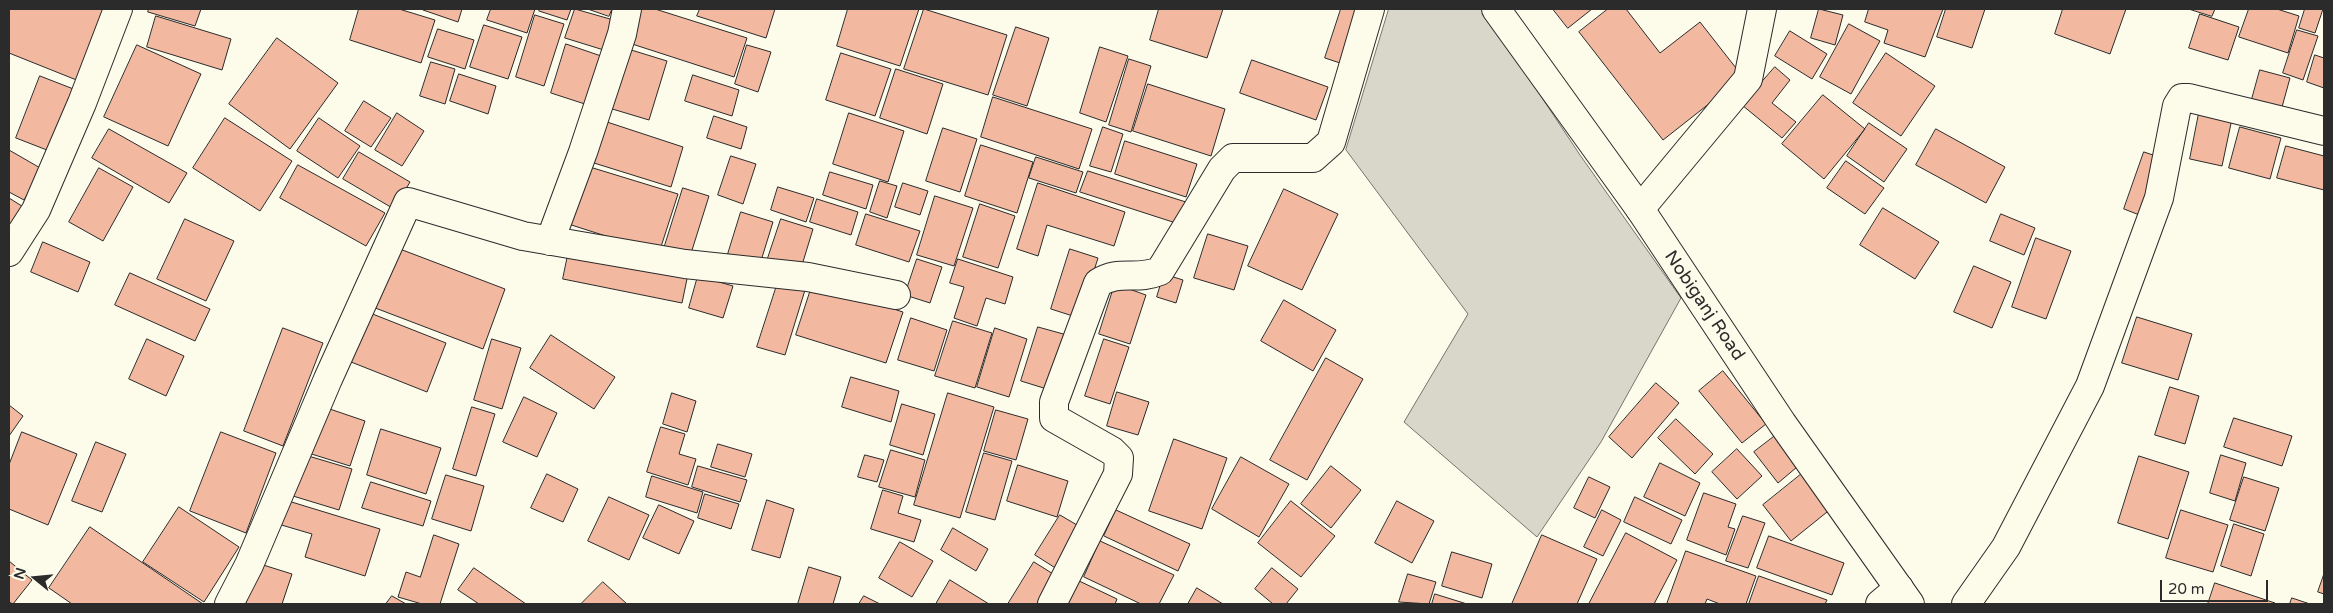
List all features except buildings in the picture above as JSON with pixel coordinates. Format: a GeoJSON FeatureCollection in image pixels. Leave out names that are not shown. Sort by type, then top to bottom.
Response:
{"type":"FeatureCollection","features":[{"type":"Feature","properties":{"kind":"street"},"geometry":{"type":"LineString","coordinates":[[9,252],[36,210],[82,103],[118,9]]}},
{"type":"Feature","properties":{"kind":"street"},"geometry":{"type":"LineString","coordinates":[[550,240],[586,143],[622,34],[627,9]]}},
{"type":"Feature","properties":{"kind":"street"},"geometry":{"type":"LineString","coordinates":[[1052,604],[1118,474],[1119,458],[1112,451],[1054,418],[1054,402],[1098,283],[1108,276],[1148,276],[1160,271],[1222,169],[1233,158],[1313,158],[1331,142],[1370,9]]}},
{"type":"Feature","properties":{"kind":"street","name":"Nobiganj Road"},"geometry":{"type":"LineString","coordinates":[[1496,9],[1640,209],[1897,599]]}},
{"type":"Feature","properties":{"kind":"street"},"geometry":{"type":"LineString","coordinates":[[1640,209],[1748,79],[1762,9]]}},
{"type":"Feature","properties":{"kind":"street"},"geometry":{"type":"LineString","coordinates":[[1966,604],[2006,547],[2090,386],[2159,198],[2177,106],[2182,98],[2189,98],[2324,131]]}},
{"type":"Feature","properties":{"kind":"street"},"geometry":{"type":"LineString","coordinates":[[229,604],[249,565],[328,379],[408,202],[523,236],[685,264],[808,277],[896,295]]}},
{"type":"Feature","properties":{"kind":"shaded area"},"geometry":{"type":"Polygon","coordinates":[[[1389,9],[1483,9],[1580,155],[1681,298],[1601,442],[1537,537],[1404,422],[1468,314],[1346,150],[1389,9]]]}}]}
